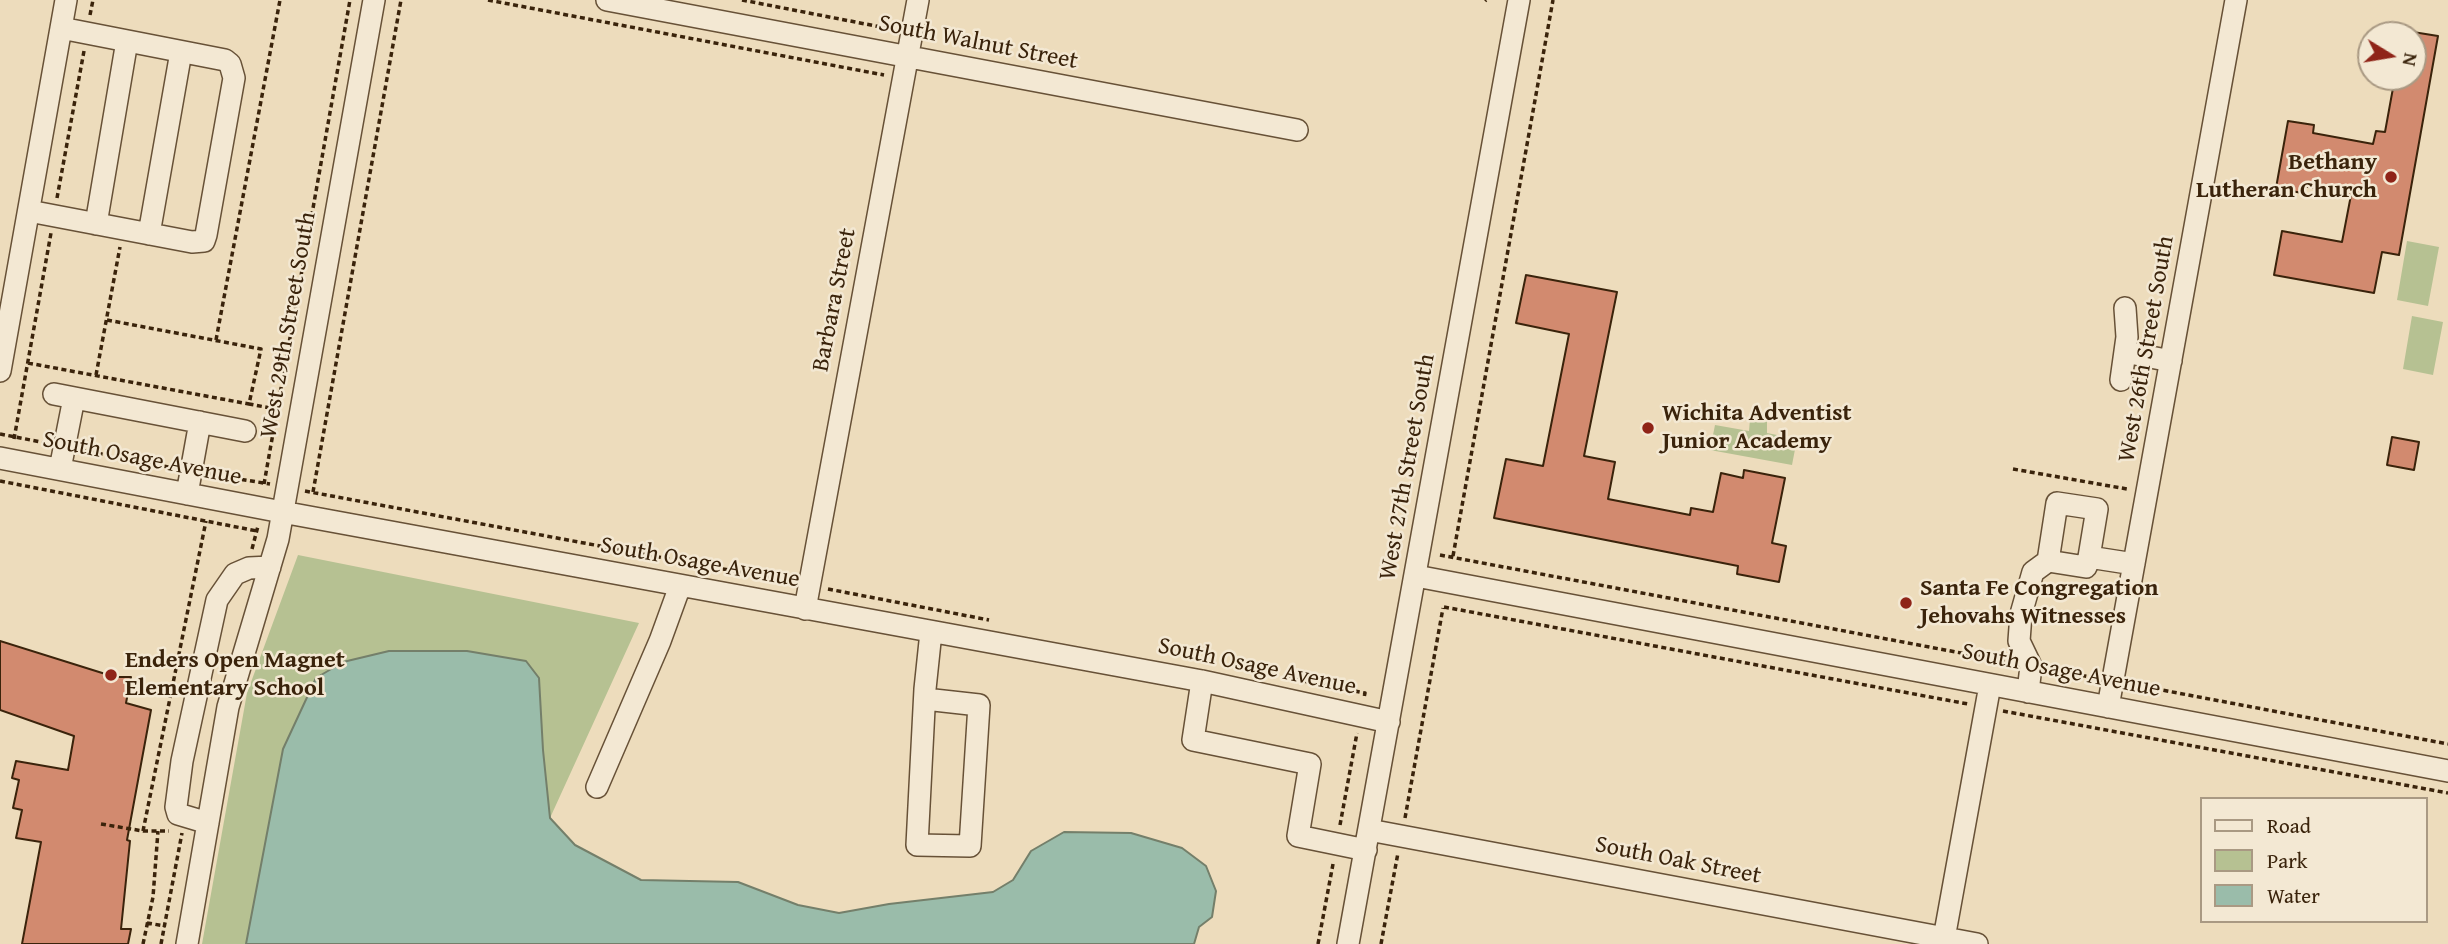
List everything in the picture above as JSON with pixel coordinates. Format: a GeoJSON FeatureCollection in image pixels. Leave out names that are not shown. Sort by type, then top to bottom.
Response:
{"type":"FeatureCollection","features":[{"type":"Feature","properties":{"kind":"street"},"geometry":{"type":"LineString","coordinates":[[0,371],[66,0]]}},
{"type":"Feature","properties":{"kind":"street","name":"West 29th Street South"},"geometry":{"type":"LineString","coordinates":[[187,944],[232,693],[270,567],[282,512],[374,0]]}},
{"type":"Feature","properties":{"kind":"street","name":"South Walnut Street"},"geometry":{"type":"LineString","coordinates":[[607,0],[1297,130]]}},
{"type":"Feature","properties":{"kind":"street","name":"Barbara Street"},"geometry":{"type":"LineString","coordinates":[[805,609],[918,0]]}},
{"type":"Feature","properties":{"kind":"street","name":"West 27th Street South"},"geometry":{"type":"LineString","coordinates":[[1348,944],[1519,0]]}},
{"type":"Feature","properties":{"kind":"street","name":"West 26th Street South"},"geometry":{"type":"LineString","coordinates":[[2108,707],[2236,0]]}},
{"type":"Feature","properties":{"kind":"street"},"geometry":{"type":"LineString","coordinates":[[29,211],[199,243],[204,241],[234,78],[232,68],[225,60],[61,28]]}},
{"type":"Feature","properties":{"kind":"street"},"geometry":{"type":"LineString","coordinates":[[96,224],[127,41]]}},
{"type":"Feature","properties":{"kind":"street"},"geometry":{"type":"LineString","coordinates":[[149,234],[181,52]]}},
{"type":"Feature","properties":{"kind":"street"},"geometry":{"type":"LineString","coordinates":[[2121,380],[2127,337],[2125,308]]}},
{"type":"Feature","properties":{"kind":"street"},"geometry":{"type":"LineString","coordinates":[[2125,352],[2171,360]]}},
{"type":"Feature","properties":{"kind":"street"},"geometry":{"type":"LineString","coordinates":[[60,469],[64,396],[245,431]]}},
{"type":"Feature","properties":{"kind":"street"},"geometry":{"type":"LineString","coordinates":[[187,494],[201,422]]}},
{"type":"Feature","properties":{"kind":"street","name":"South Osage Avenue"},"geometry":{"type":"LineString","coordinates":[[5,459],[1202,681],[1389,722]]}},
{"type":"Feature","properties":{"kind":"street"},"geometry":{"type":"LineString","coordinates":[[2028,692],[2031,666],[2019,641],[2020,623],[2028,583],[2033,572],[2048,561],[2057,503],[2097,509],[2086,567],[2048,561]]}},
{"type":"Feature","properties":{"kind":"street"},"geometry":{"type":"LineString","coordinates":[[2089,557],[2134,564]]}},
{"type":"Feature","properties":{"kind":"street"},"geometry":{"type":"LineString","coordinates":[[208,823],[178,814],[176,807],[182,761],[217,600],[235,574],[249,568],[270,567]]}},
{"type":"Feature","properties":{"kind":"street","name":"South Osage Avenue"},"geometry":{"type":"LineString","coordinates":[[1416,576],[2448,771]]}},
{"type":"Feature","properties":{"kind":"street"},"geometry":{"type":"LineString","coordinates":[[597,787],[660,641],[680,586]]}},
{"type":"Feature","properties":{"kind":"street"},"geometry":{"type":"LineString","coordinates":[[925,699],[979,705],[970,846],[917,845],[925,699],[932,632]]}},
{"type":"Feature","properties":{"kind":"street","name":"South Oak Street"},"geometry":{"type":"LineString","coordinates":[[1202,681],[1193,740],[1310,764],[1298,836],[1367,840],[1401,836],[1944,941],[1977,944]]}},
{"type":"Feature","properties":{"kind":"street"},"geometry":{"type":"LineString","coordinates":[[1944,941],[1990,685]]}},
{"type":"Feature","properties":{"kind":"street"},"geometry":{"type":"LineString","coordinates":[[199,686],[232,693]]}},
{"type":"Feature","properties":{"kind":"path"},"geometry":{"type":"LineString","coordinates":[[6,483],[5,459],[28,363],[93,0]]}},
{"type":"Feature","properties":{"kind":"path"},"geometry":{"type":"LineString","coordinates":[[216,340],[280,0]]}},
{"type":"Feature","properties":{"kind":"path"},"geometry":{"type":"LineString","coordinates":[[313,492],[401,0]]}},
{"type":"Feature","properties":{"kind":"path"},"geometry":{"type":"LineString","coordinates":[[1381,944],[1553,0]]}},
{"type":"Feature","properties":{"kind":"path"},"geometry":{"type":"LineString","coordinates":[[96,375],[122,239]]}},
{"type":"Feature","properties":{"kind":"path"},"geometry":{"type":"LineString","coordinates":[[107,320],[261,349],[249,404]]}},
{"type":"Feature","properties":{"kind":"path"},"geometry":{"type":"LineString","coordinates":[[28,363],[276,409]]}},
{"type":"Feature","properties":{"kind":"path"},"geometry":{"type":"LineString","coordinates":[[2013,469],[2130,489]]}},
{"type":"Feature","properties":{"kind":"path"},"geometry":{"type":"LineString","coordinates":[[0,481],[257,531]]}},
{"type":"Feature","properties":{"kind":"path"},"geometry":{"type":"LineString","coordinates":[[101,824],[143,831],[206,521]]}},
{"type":"Feature","properties":{"kind":"path"},"geometry":{"type":"LineString","coordinates":[[1440,555],[2448,744]]}},
{"type":"Feature","properties":{"kind":"path"},"geometry":{"type":"LineString","coordinates":[[1444,607],[2448,793]]}},
{"type":"Feature","properties":{"kind":"path"},"geometry":{"type":"LineString","coordinates":[[143,944],[153,897],[158,831]]}},
{"type":"Feature","properties":{"kind":"path"},"geometry":{"type":"LineString","coordinates":[[162,944],[182,831]]}},
{"type":"Feature","properties":{"kind":"path"},"geometry":{"type":"LineString","coordinates":[[147,923],[165,926]]}},
{"type":"Feature","properties":{"kind":"green space"},"geometry":{"type":"Polygon","coordinates":[[[2407,241],[2439,247],[2428,306],[2397,300],[2407,241]]]}},
{"type":"Feature","properties":{"kind":"green space"},"geometry":{"type":"Polygon","coordinates":[[[2412,316],[2443,322],[2433,375],[2403,369],[2412,316]]]}},
{"type":"Feature","properties":{"kind":"green space"},"geometry":{"type":"Polygon","coordinates":[[[1756,413],[1767,419],[1767,433],[1797,439],[1792,465],[1710,450],[1715,425],[1749,431],[1750,419],[1756,413]]]}},
{"type":"Feature","properties":{"kind":"green space"},"geometry":{"type":"Polygon","coordinates":[[[298,555],[639,623],[550,818],[543,750],[283,749],[246,944],[202,944],[247,693],[298,555]]]}},
{"type":"Feature","properties":{"kind":"water"},"geometry":{"type":"Polygon","coordinates":[[[389,651],[467,651],[526,661],[539,678],[550,818],[575,845],[641,880],[738,882],[798,905],[839,913],[889,904],[993,892],[1013,880],[1031,851],[1064,832],[1131,833],[1182,848],[1206,866],[1216,891],[1212,917],[1199,927],[1194,944],[246,944],[283,749],[316,678],[343,662],[389,651]]]}},
{"type":"Feature","properties":{"kind":"building"},"geometry":{"type":"Polygon","coordinates":[[[2427,34],[2438,36],[2399,255],[2382,252],[2374,293],[2274,275],[2282,231],[2342,242],[2351,195],[2303,186],[2302,193],[2276,188],[2288,121],[2314,125],[2313,133],[2373,144],[2376,131],[2385,132],[2392,91],[2427,91],[2427,34]]]}},
{"type":"Feature","properties":{"kind":"building"},"geometry":{"type":"Polygon","coordinates":[[[1526,275],[1617,292],[1584,456],[1615,462],[1608,499],[1690,515],[1691,508],[1713,512],[1721,473],[1743,478],[1744,470],[1785,478],[1772,543],[1786,546],[1779,582],[1737,574],[1738,566],[1494,518],[1506,459],[1543,466],[1569,334],[1516,323],[1526,275]]]}},
{"type":"Feature","properties":{"kind":"building"},"geometry":{"type":"Polygon","coordinates":[[[2392,437],[2419,442],[2414,470],[2387,465],[2392,437]]]}},
{"type":"Feature","properties":{"kind":"building"},"geometry":{"type":"Polygon","coordinates":[[[0,641],[115,677],[131,677],[126,703],[151,710],[127,840],[130,841],[121,929],[131,929],[128,944],[22,944],[41,842],[16,838],[22,810],[13,808],[19,780],[12,778],[16,761],[68,770],[74,736],[0,710],[0,641]]]}},
{"type":"Feature","properties":{"kind":"place","name":"Bethany Lutheran Church"},"geometry":{"type":"Point","coordinates":[2391,177]}},
{"type":"Feature","properties":{"kind":"place","name":"Wichita Adventist Junior Academy"},"geometry":{"type":"Point","coordinates":[1648,428]}},
{"type":"Feature","properties":{"kind":"place","name":"Santa Fe Congregation Jehovahs Witnesses"},"geometry":{"type":"Point","coordinates":[1906,603]}},
{"type":"Feature","properties":{"kind":"place","name":"Enders Open Magnet Elementary School"},"geometry":{"type":"Point","coordinates":[111,675]}}]}
